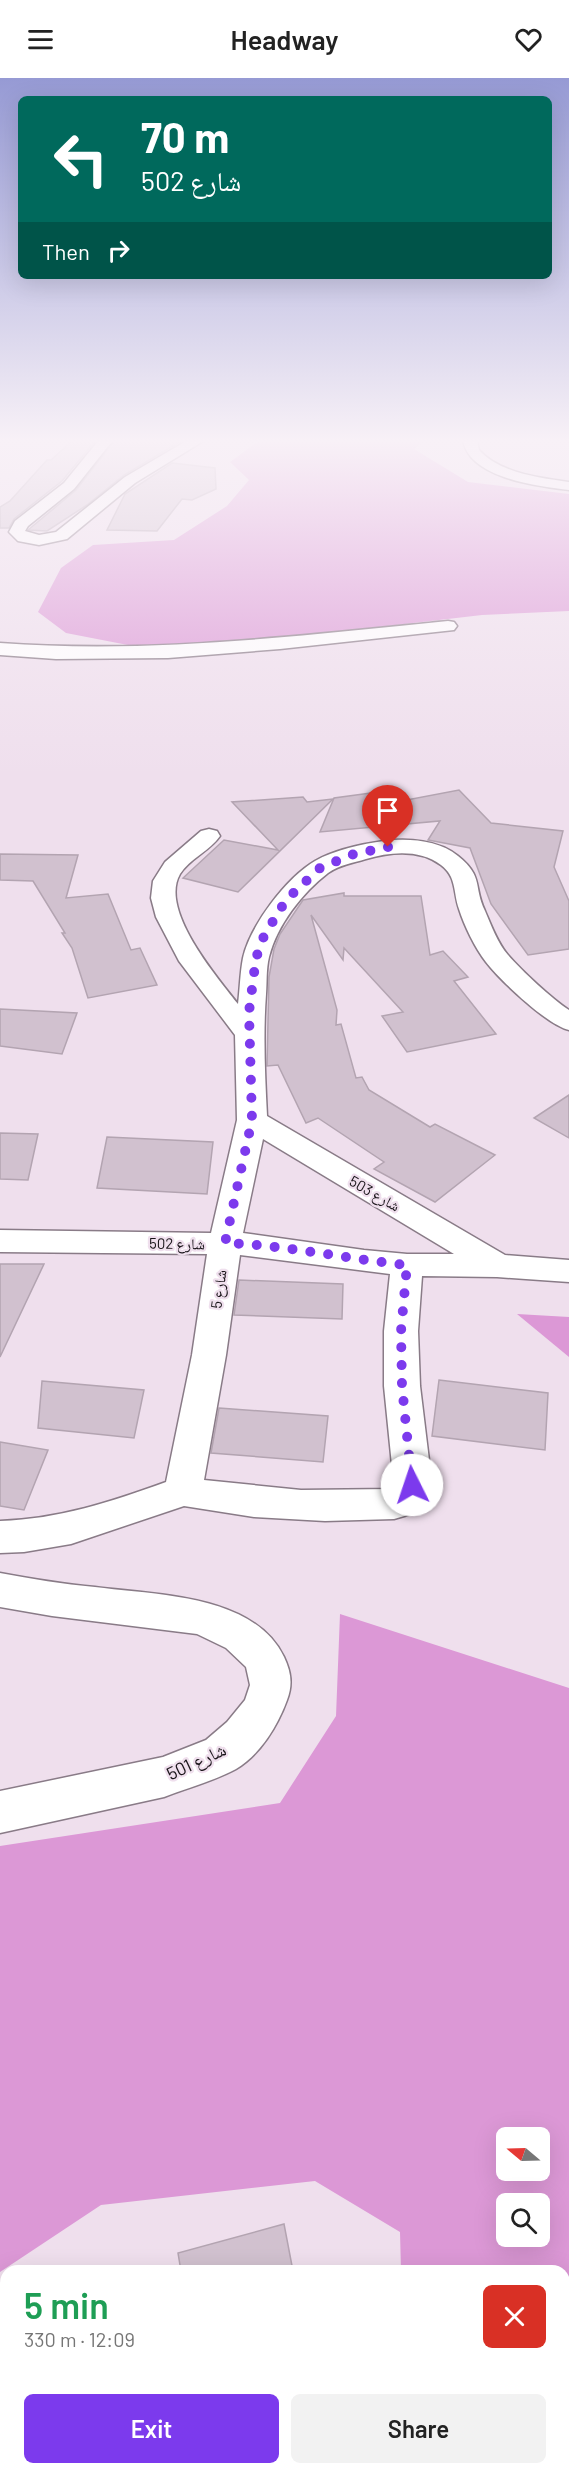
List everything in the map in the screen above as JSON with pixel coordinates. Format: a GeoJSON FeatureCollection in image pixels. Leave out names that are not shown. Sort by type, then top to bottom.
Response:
{"type":"FeatureCollection","features":[{"type":"Feature","properties":{"kind":"street"},"geometry":{"type":"LineString","coordinates":[[0,649],[101,654],[198,651],[448,626]]}},
{"type":"Feature","properties":{"kind":"street"},"geometry":{"type":"LineString","coordinates":[[209,836],[170,871],[163,889],[163,901],[183,946],[204,977],[249,1034]]}},
{"type":"Feature","properties":{"kind":"street","name":"شارع 5"},"geometry":{"type":"LineString","coordinates":[[183,1491],[209,1356],[225,1243],[252,1120],[249,1034],[256,958],[264,936],[286,900],[320,868],[333,861],[375,849],[401,846],[419,847],[448,859],[464,874],[471,909],[496,958],[555,1013],[569,1022]]}},
{"type":"Feature","properties":{"kind":"street"},"geometry":{"type":"LineString","coordinates":[[534,992],[569,1003]]}},
{"type":"Feature","properties":{"kind":"street","name":"شارع 503"},"geometry":{"type":"LineString","coordinates":[[252,1120],[497,1266]]}},
{"type":"Feature","properties":{"kind":"street","name":"شارع 502"},"geometry":{"type":"LineString","coordinates":[[0,1241],[225,1243],[277,1246],[364,1261],[407,1265],[497,1266],[569,1271]]}},
{"type":"Feature","properties":{"kind":"street"},"geometry":{"type":"LineString","coordinates":[[0,1537],[67,1530],[102,1521],[183,1491],[238,1501],[290,1505],[357,1506],[398,1503],[409,1497],[412,1467],[403,1406],[401,1342],[407,1265]]}},
{"type":"Feature","properties":{"kind":"street","name":"شارع 501"},"geometry":{"type":"LineString","coordinates":[[0,1590],[52,1599],[198,1617],[214,1622],[253,1645],[267,1665],[271,1684],[262,1711],[252,1725],[222,1754],[164,1777],[0,1812]]}},
{"type":"Feature","properties":{"kind":"shaded area"},"geometry":{"type":"Polygon","coordinates":[[[83,552],[569,552],[569,611],[482,615],[164,652],[66,633],[38,612],[61,568],[83,552]]]}},
{"type":"Feature","properties":{"kind":"shaded area"},"geometry":{"type":"Polygon","coordinates":[[[517,1314],[569,1317],[569,1357],[517,1314]]]}},
{"type":"Feature","properties":{"kind":"shaded area"},"geometry":{"type":"Polygon","coordinates":[[[340,1614],[569,1688],[569,2265],[401,2265],[400,2232],[315,2181],[101,2205],[11,2265],[0,2265],[0,1846],[280,1803],[336,1716],[340,1614]]]}},
{"type":"Feature","properties":{"kind":"building"},"geometry":{"type":"Polygon","coordinates":[[[459,790],[491,823],[563,831],[554,867],[569,901],[569,949],[528,955],[491,904],[470,848],[428,840],[440,821],[320,832],[334,798],[378,792],[391,803],[459,790]]]}},
{"type":"Feature","properties":{"kind":"building"},"geometry":{"type":"Polygon","coordinates":[[[303,797],[307,802],[333,799],[238,892],[183,878],[224,840],[278,850],[232,802],[303,797]]]}},
{"type":"Feature","properties":{"kind":"building"},"geometry":{"type":"Polygon","coordinates":[[[0,854],[78,855],[66,898],[108,894],[131,950],[140,948],[157,985],[88,998],[72,948],[62,933],[65,933],[33,881],[0,880],[0,854]]]}},
{"type":"Feature","properties":{"kind":"building"},"geometry":{"type":"Polygon","coordinates":[[[344,893],[344,896],[421,896],[430,955],[443,951],[468,977],[454,981],[496,1034],[407,1052],[382,1016],[403,1012],[344,948],[343,960],[311,915],[337,1010],[336,1025],[341,1024],[356,1078],[362,1077],[369,1090],[430,1127],[435,1124],[495,1155],[435,1202],[374,1169],[384,1162],[318,1118],[306,1123],[278,1065],[267,1066],[269,977],[274,949],[280,934],[303,900],[344,893]]]}},
{"type":"Feature","properties":{"kind":"building"},"geometry":{"type":"Polygon","coordinates":[[[0,1009],[77,1013],[62,1054],[0,1046],[0,1009]]]}},
{"type":"Feature","properties":{"kind":"building"},"geometry":{"type":"Polygon","coordinates":[[[569,1095],[569,1138],[534,1118],[569,1095]]]}},
{"type":"Feature","properties":{"kind":"building"},"geometry":{"type":"Polygon","coordinates":[[[0,1133],[38,1134],[28,1180],[0,1179],[0,1133]]]}},
{"type":"Feature","properties":{"kind":"building"},"geometry":{"type":"Polygon","coordinates":[[[107,1137],[213,1142],[207,1194],[97,1188],[107,1137]]]}},
{"type":"Feature","properties":{"kind":"building"},"geometry":{"type":"Polygon","coordinates":[[[0,1264],[44,1264],[0,1357],[0,1264]]]}},
{"type":"Feature","properties":{"kind":"building"},"geometry":{"type":"Polygon","coordinates":[[[239,1280],[343,1284],[342,1319],[234,1315],[239,1280]]]}},
{"type":"Feature","properties":{"kind":"building"},"geometry":{"type":"Polygon","coordinates":[[[439,1380],[548,1393],[545,1450],[432,1436],[439,1380]]]}},
{"type":"Feature","properties":{"kind":"building"},"geometry":{"type":"Polygon","coordinates":[[[42,1381],[144,1390],[134,1438],[38,1428],[42,1381]]]}},
{"type":"Feature","properties":{"kind":"building"},"geometry":{"type":"Polygon","coordinates":[[[219,1408],[328,1416],[323,1462],[211,1453],[219,1408]]]}},
{"type":"Feature","properties":{"kind":"building"},"geometry":{"type":"Polygon","coordinates":[[[0,1442],[48,1450],[24,1510],[0,1506],[0,1442]]]}},
{"type":"Feature","properties":{"kind":"building"},"geometry":{"type":"Polygon","coordinates":[[[284,2224],[292,2265],[180,2265],[178,2253],[284,2224]]]}},
{"type":"Feature","properties":{"kind":"route"},"geometry":{"type":"LineString","coordinates":[[388,847],[354,854],[320,868],[286,900],[264,936],[256,958],[249,1012],[252,1120],[225,1243],[277,1246],[364,1261],[407,1265],[401,1331],[402,1386],[412,1467],[412,1485]]}}]}
